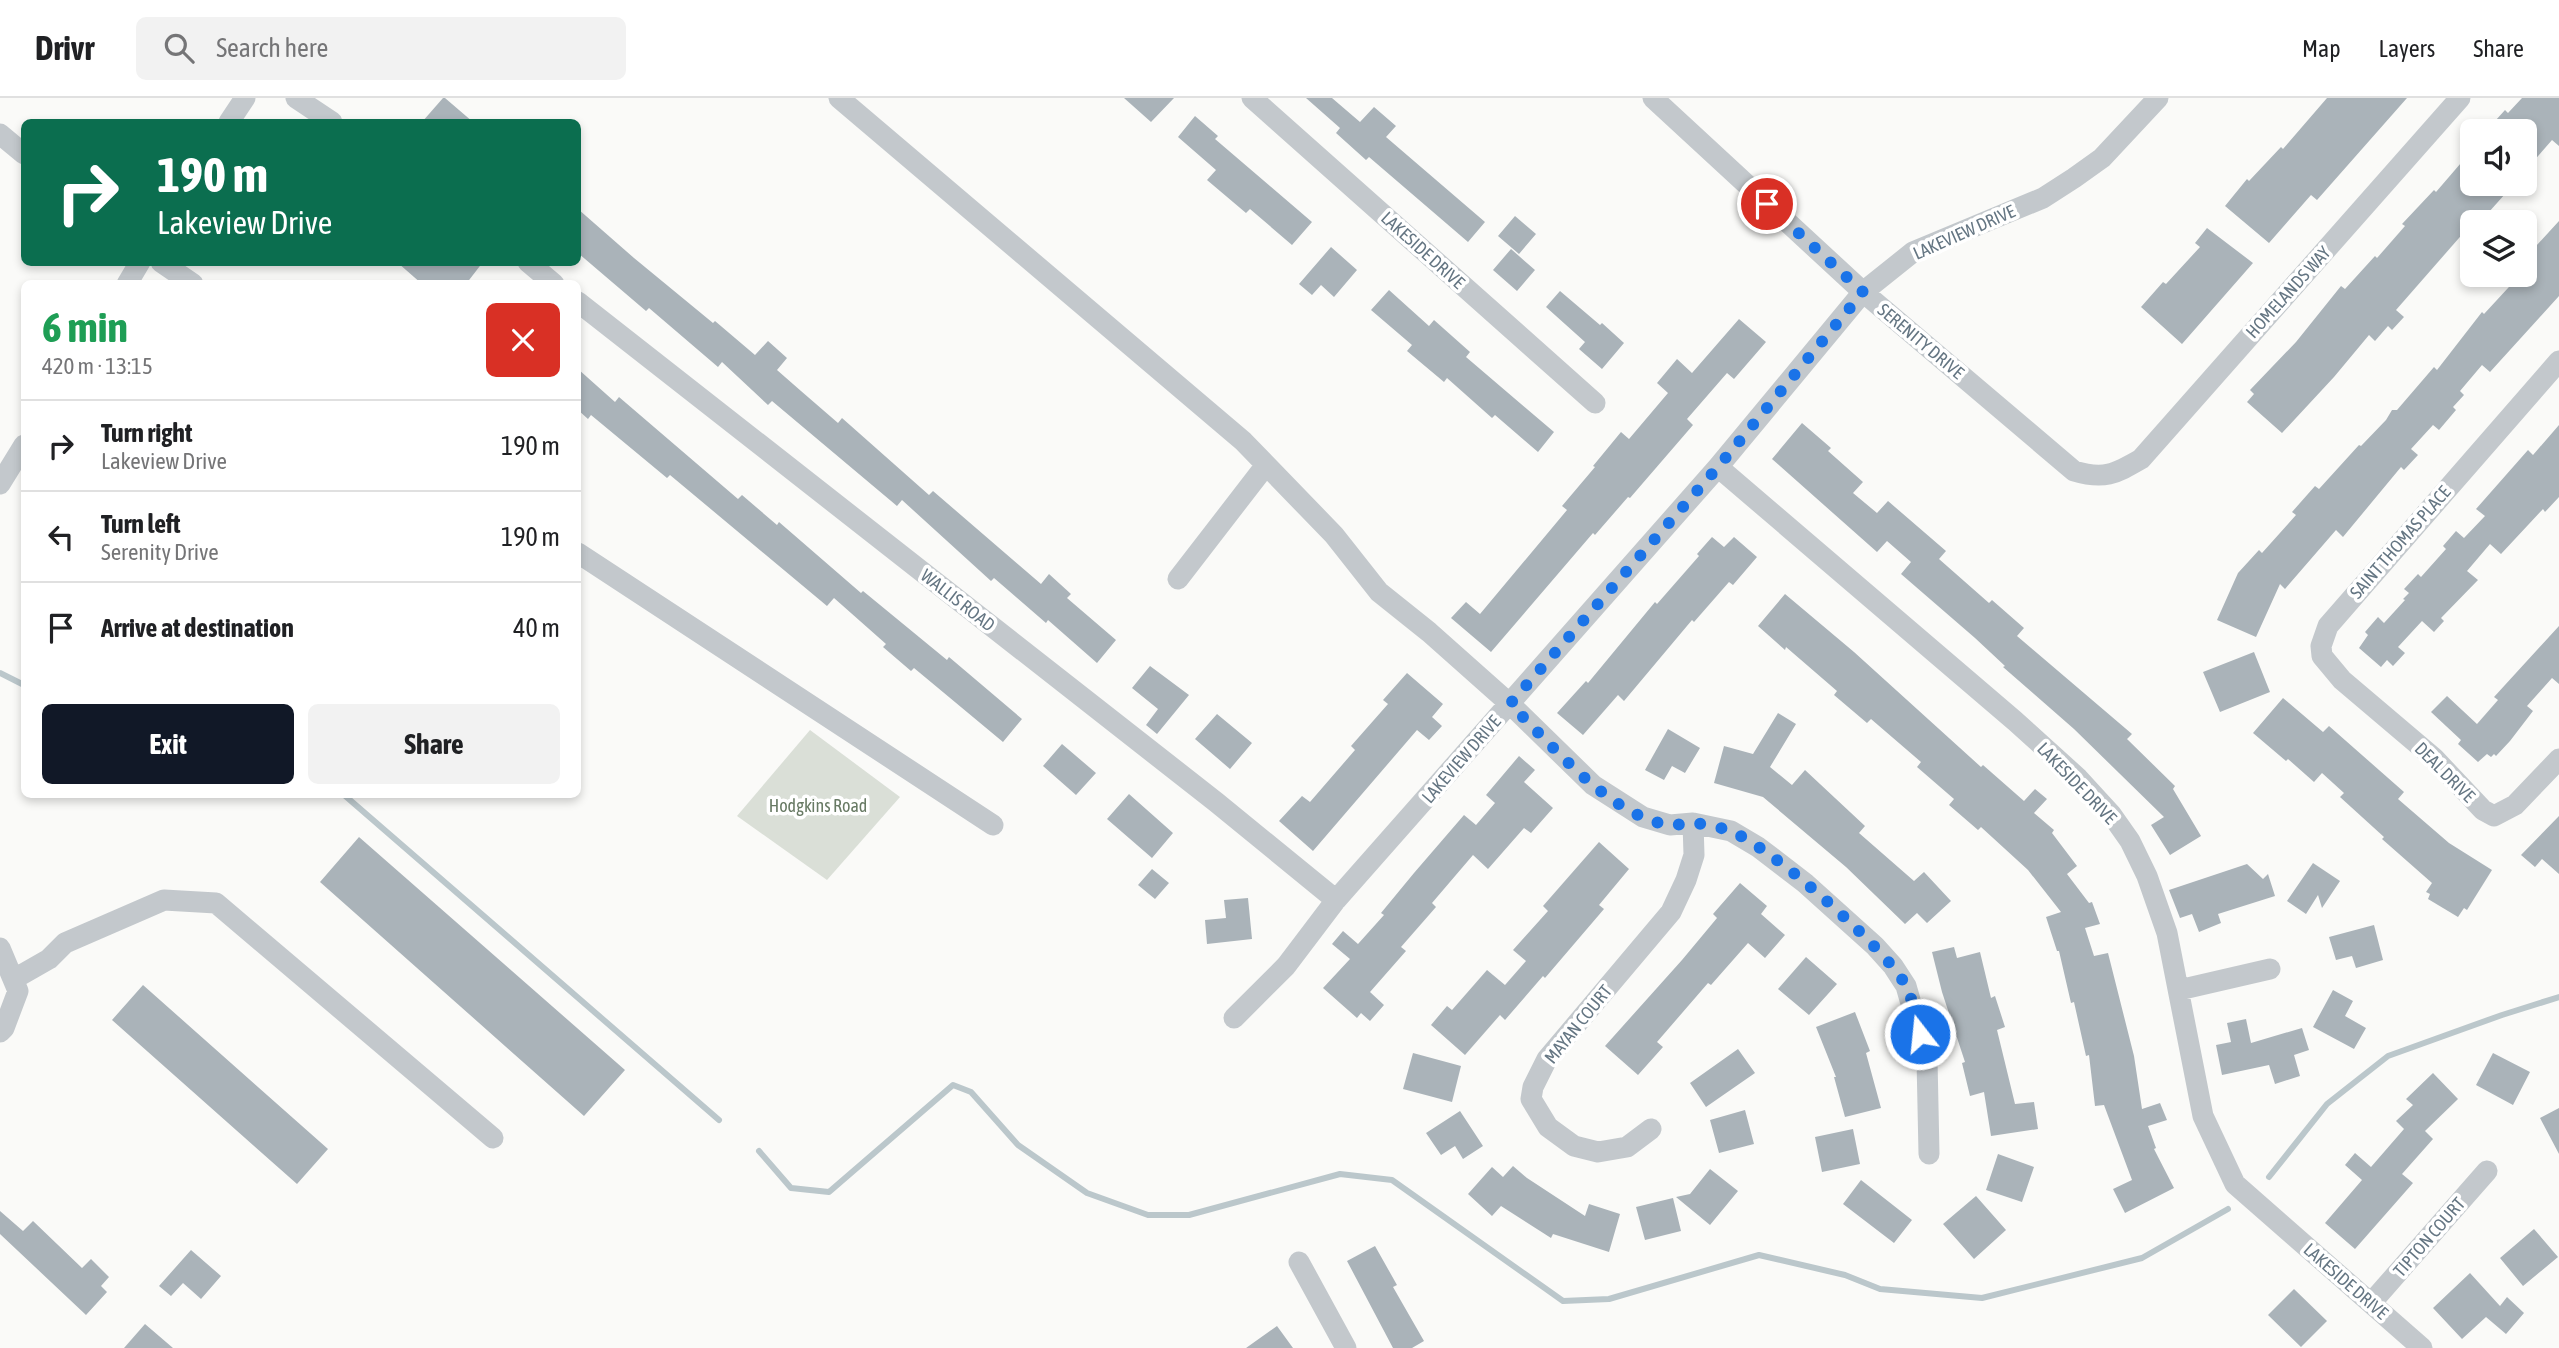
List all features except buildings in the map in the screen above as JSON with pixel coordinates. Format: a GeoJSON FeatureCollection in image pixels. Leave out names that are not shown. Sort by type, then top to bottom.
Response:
{"type":"FeatureCollection","features":[{"type":"Feature","properties":{"kind":"street"},"geometry":{"type":"LineString","coordinates":[[231,119],[245,98]]}},
{"type":"Feature","properties":{"kind":"street"},"geometry":{"type":"LineString","coordinates":[[296,98],[328,119]]}},
{"type":"Feature","properties":{"kind":"street"},"geometry":{"type":"LineString","coordinates":[[839,98],[1243,441],[1334,535],[1379,592],[1510,704],[1593,785],[1643,817],[1670,825],[1693,823],[1731,831],[1758,847],[1805,883],[1875,946],[1906,986],[1927,1059],[1929,1154]]}},
{"type":"Feature","properties":{"kind":"street","name":"LAKESIDE DRIVE"},"geometry":{"type":"LineString","coordinates":[[1252,98],[1595,403]]}},
{"type":"Feature","properties":{"kind":"street","name":"SERENITY DRIVE"},"geometry":{"type":"LineString","coordinates":[[1653,98],[1863,292],[2074,471],[2093,477],[2108,475]]}},
{"type":"Feature","properties":{"kind":"street","name":"LAKEVIEW DRIVE"},"geometry":{"type":"LineString","coordinates":[[1234,1018],[1286,966],[1336,901],[1718,467],[1863,292],[1913,252],[2043,198],[2074,178],[2102,158],[2158,98]]}},
{"type":"Feature","properties":{"kind":"street","name":"HOMELANDS WAY"},"geometry":{"type":"LineString","coordinates":[[2108,475],[2141,459],[2155,445],[2204,386],[2460,98]]}},
{"type":"Feature","properties":{"kind":"street"},"geometry":{"type":"LineString","coordinates":[[0,134],[21,152]]}},
{"type":"Feature","properties":{"kind":"street"},"geometry":{"type":"LineString","coordinates":[[167,266],[187,280]]}},
{"type":"Feature","properties":{"kind":"street"},"geometry":{"type":"LineString","coordinates":[[533,266],[549,280]]}},
{"type":"Feature","properties":{"kind":"street","name":"WALLIS ROAD"},"geometry":{"type":"LineString","coordinates":[[581,304],[1216,802],[1336,901]]}},
{"type":"Feature","properties":{"kind":"street","name":"SAINT THOMAS PLACE"},"geometry":{"type":"LineString","coordinates":[[2395,723],[2343,680],[2322,656],[2321,646],[2328,626],[2559,361]]}},
{"type":"Feature","properties":{"kind":"street"},"geometry":{"type":"LineString","coordinates":[[0,484],[21,450]]}},
{"type":"Feature","properties":{"kind":"street"},"geometry":{"type":"LineString","coordinates":[[1178,579],[1266,464]]}},
{"type":"Feature","properties":{"kind":"street","name":"LAKESIDE DRIVE"},"geometry":{"type":"LineString","coordinates":[[1718,467],[2015,721],[2078,778],[2110,814],[2130,841],[2147,876],[2168,933],[2203,1116],[2235,1184],[2422,1348]]}},
{"type":"Feature","properties":{"kind":"street"},"geometry":{"type":"LineString","coordinates":[[581,555],[993,825]]}},
{"type":"Feature","properties":{"kind":"street","name":"DEAL DRIVE"},"geometry":{"type":"LineString","coordinates":[[2395,723],[2434,758],[2483,810],[2494,816],[2515,805],[2559,758]]}},
{"type":"Feature","properties":{"kind":"street","name":"MAYAN COURT"},"geometry":{"type":"LineString","coordinates":[[1651,1129],[1627,1147],[1598,1152],[1574,1146],[1548,1127],[1531,1098],[1533,1087],[1547,1059],[1671,912],[1694,855],[1693,823]]}},
{"type":"Feature","properties":{"kind":"street"},"geometry":{"type":"LineString","coordinates":[[0,1032],[4,1028],[16,985],[49,960],[65,943],[164,901],[216,903],[493,1138]]}},
{"type":"Feature","properties":{"kind":"street"},"geometry":{"type":"LineString","coordinates":[[0,948],[16,985]]}},
{"type":"Feature","properties":{"kind":"street"},"geometry":{"type":"LineString","coordinates":[[2179,990],[2270,968]]}},
{"type":"Feature","properties":{"kind":"street","name":"TIPTON COURT"},"geometry":{"type":"LineString","coordinates":[[2372,1302],[2487,1171]]}},
{"type":"Feature","properties":{"kind":"street"},"geometry":{"type":"LineString","coordinates":[[1298,1262],[1346,1348]]}},
{"type":"Feature","properties":{"kind":"green space","name":"Hodgkins Road"},"geometry":{"type":"Polygon","coordinates":[[[810,730],[900,797],[827,880],[737,816],[810,730]]]}},
{"type":"Feature","properties":{"kind":"waterway"},"geometry":{"type":"LineString","coordinates":[[0,673],[21,684]]}},
{"type":"Feature","properties":{"kind":"waterway"},"geometry":{"type":"LineString","coordinates":[[348,798],[719,1120]]}},
{"type":"Feature","properties":{"kind":"waterway"},"geometry":{"type":"LineString","coordinates":[[2269,1177],[2327,1104],[2388,1056],[2559,997]]}},
{"type":"Feature","properties":{"kind":"waterway"},"geometry":{"type":"LineString","coordinates":[[759,1151],[791,1188],[829,1192],[953,1085],[971,1092],[1018,1145],[1087,1193],[1148,1215],[1189,1215],[1340,1174],[1392,1180],[1563,1301],[1609,1299],[1759,1255],[1845,1275],[1880,1289],[1982,1298],[2142,1258],[2228,1209]]}},
{"type":"Feature","properties":{"kind":"route"},"geometry":{"type":"LineString","coordinates":[[1767,204],[1863,292],[1718,467],[1510,704],[1593,785],[1617,802],[1643,817],[1670,825],[1693,823],[1731,831],[1758,847],[1805,883],[1875,946],[1893,966],[1906,986],[1920,1034]]}}]}
